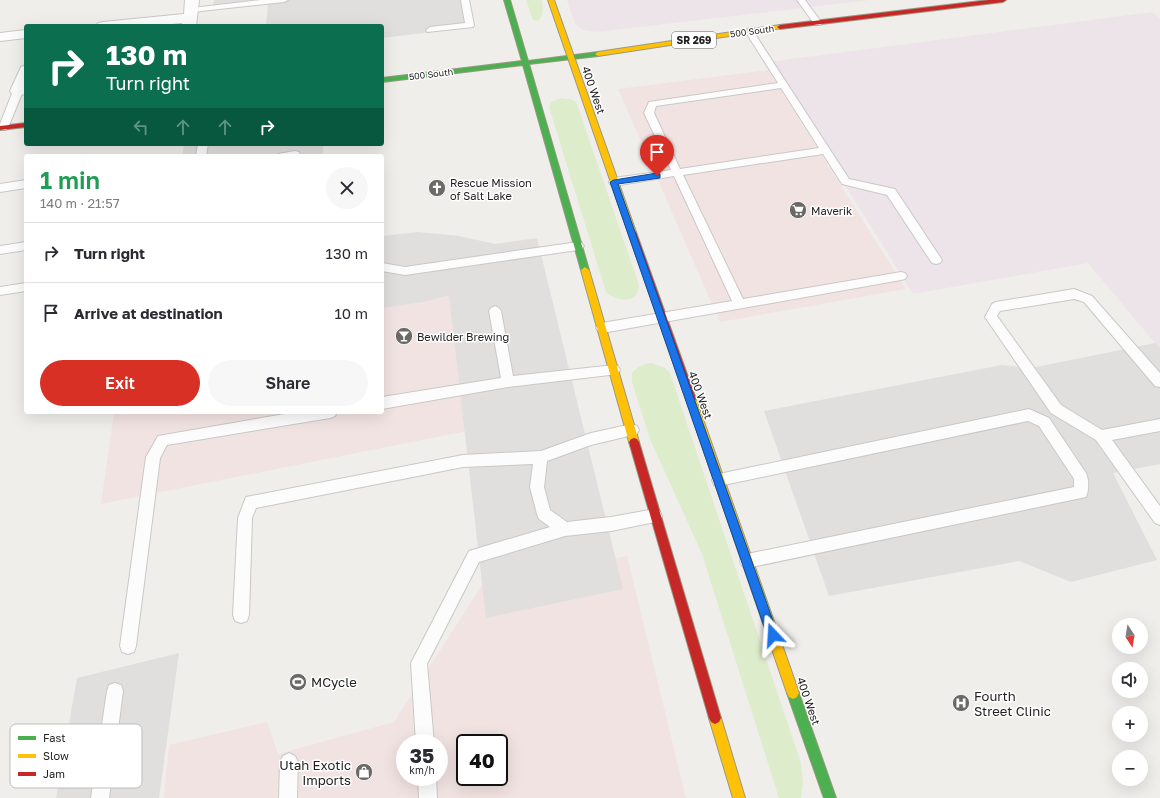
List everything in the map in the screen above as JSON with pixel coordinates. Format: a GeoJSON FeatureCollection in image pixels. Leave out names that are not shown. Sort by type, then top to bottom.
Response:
{"type":"FeatureCollection","features":[{"type":"Feature","properties":{"kind":"street"},"geometry":{"type":"LineString","coordinates":[[507,0],[632,430],[655,516],[739,798]]}},
{"type":"Feature","properties":{"kind":"street","name":"400 West"},"geometry":{"type":"LineString","coordinates":[[551,0],[830,798]]}},
{"type":"Feature","properties":{"kind":"street","name":"500 South"},"geometry":{"type":"LineString","coordinates":[[384,80],[570,57],[749,31],[1003,0]]}},
{"type":"Feature","properties":{"kind":"street"},"geometry":{"type":"LineString","coordinates":[[117,24],[191,13]]}},
{"type":"Feature","properties":{"kind":"street"},"geometry":{"type":"LineString","coordinates":[[0,37],[24,34]]}},
{"type":"Feature","properties":{"kind":"street"},"geometry":{"type":"LineString","coordinates":[[1,128],[24,125]]}},
{"type":"Feature","properties":{"kind":"lane"},"geometry":{"type":"LineString","coordinates":[[191,13],[284,0]]}},
{"type":"Feature","properties":{"kind":"lane"},"geometry":{"type":"LineString","coordinates":[[430,30],[470,25],[465,0]]}},
{"type":"Feature","properties":{"kind":"lane"},"geometry":{"type":"LineString","coordinates":[[801,0],[818,23]]}},
{"type":"Feature","properties":{"kind":"lane"},"geometry":{"type":"LineString","coordinates":[[749,31],[846,182],[891,192],[936,260]]}},
{"type":"Feature","properties":{"kind":"lane"},"geometry":{"type":"LineString","coordinates":[[1,128],[23,80]]}},
{"type":"Feature","properties":{"kind":"lane"},"geometry":{"type":"LineString","coordinates":[[739,304],[678,173],[648,113],[652,104],[783,85]]}},
{"type":"Feature","properties":{"kind":"lane"},"geometry":{"type":"LineString","coordinates":[[614,182],[825,150]]}},
{"type":"Feature","properties":{"kind":"lane"},"geometry":{"type":"LineString","coordinates":[[0,188],[24,184]]}},
{"type":"Feature","properties":{"kind":"lane"},"geometry":{"type":"LineString","coordinates":[[0,250],[24,246]]}},
{"type":"Feature","properties":{"kind":"lane"},"geometry":{"type":"LineString","coordinates":[[384,266],[405,271],[578,246]]}},
{"type":"Feature","properties":{"kind":"lane"},"geometry":{"type":"LineString","coordinates":[[602,328],[901,276]]}},
{"type":"Feature","properties":{"kind":"lane"},"geometry":{"type":"LineString","coordinates":[[0,291],[24,286]]}},
{"type":"Feature","properties":{"kind":"lane"},"geometry":{"type":"LineString","coordinates":[[1160,382],[1088,299],[1074,294],[996,307],[991,317],[1056,409],[1101,436],[1160,518]]}},
{"type":"Feature","properties":{"kind":"lane"},"geometry":{"type":"LineString","coordinates":[[496,311],[508,382]]}},
{"type":"Feature","properties":{"kind":"lane"},"geometry":{"type":"LineString","coordinates":[[384,403],[508,382],[614,370]]}},
{"type":"Feature","properties":{"kind":"lane"},"geometry":{"type":"LineString","coordinates":[[128,646],[153,457],[164,440],[318,414]]}},
{"type":"Feature","properties":{"kind":"lane"},"geometry":{"type":"LineString","coordinates":[[719,480],[1029,415],[1044,422],[1081,478],[1081,492],[747,561]]}},
{"type":"Feature","properties":{"kind":"lane"},"geometry":{"type":"LineString","coordinates":[[1101,436],[1160,425]]}},
{"type":"Feature","properties":{"kind":"lane"},"geometry":{"type":"LineString","coordinates":[[241,615],[245,518],[252,502],[463,461],[541,457],[591,439],[632,430]]}},
{"type":"Feature","properties":{"kind":"lane"},"geometry":{"type":"LineString","coordinates":[[541,457],[537,486],[544,514],[565,529]]}},
{"type":"Feature","properties":{"kind":"lane"},"geometry":{"type":"LineString","coordinates":[[423,734],[419,663],[474,556],[565,529],[611,524],[655,516]]}},
{"type":"Feature","properties":{"kind":"lane"},"geometry":{"type":"LineString","coordinates":[[110,724],[115,691]]}},
{"type":"Feature","properties":{"kind":"lane"},"geometry":{"type":"LineString","coordinates":[[288,798],[289,762]]}},
{"type":"Feature","properties":{"kind":"lane"},"geometry":{"type":"LineString","coordinates":[[427,786],[428,798]]}},
{"type":"Feature","properties":{"kind":"lane"},"geometry":{"type":"LineString","coordinates":[[100,798],[101,788]]}},
{"type":"Feature","properties":{"kind":"shaded area"},"geometry":{"type":"Polygon","coordinates":[[[214,0],[467,0],[473,27],[384,38],[384,24],[266,24],[268,2],[212,8],[214,0]]]}},
{"type":"Feature","properties":{"kind":"shaded area"},"geometry":{"type":"Polygon","coordinates":[[[567,0],[870,0],[597,32],[584,30],[578,27],[575,23],[567,0]]]}},
{"type":"Feature","properties":{"kind":"shaded area"},"geometry":{"type":"Polygon","coordinates":[[[1152,12],[1160,18],[1160,349],[1088,263],[913,294],[768,62],[1152,12]]]}},
{"type":"Feature","properties":{"kind":"shaded area"},"geometry":{"type":"Polygon","coordinates":[[[768,70],[906,289],[720,322],[618,89],[768,70]]]}},
{"type":"Feature","properties":{"kind":"shaded area"},"geometry":{"type":"Polygon","coordinates":[[[184,146],[323,146],[323,154],[182,154],[184,146]]]}},
{"type":"Feature","properties":{"kind":"shaded area"},"geometry":{"type":"Polygon","coordinates":[[[418,232],[459,236],[495,244],[537,238],[623,589],[486,618],[449,295],[423,302],[384,308],[384,236],[418,232]]]}},
{"type":"Feature","properties":{"kind":"shaded area"},"geometry":{"type":"Polygon","coordinates":[[[446,238],[472,430],[101,504],[114,414],[384,414],[384,244],[446,238]]]}},
{"type":"Feature","properties":{"kind":"shaded area"},"geometry":{"type":"Polygon","coordinates":[[[1155,343],[1160,348],[1160,464],[1113,473],[1157,560],[1071,582],[1019,561],[829,596],[764,411],[1002,365],[1031,368],[1155,343]]]}},
{"type":"Feature","properties":{"kind":"shaded area"},"geometry":{"type":"Polygon","coordinates":[[[627,556],[686,798],[164,798],[169,745],[267,722],[278,754],[394,722],[482,585],[627,556]]]}},
{"type":"Feature","properties":{"kind":"shaded area"},"geometry":{"type":"Polygon","coordinates":[[[179,653],[159,798],[56,798],[58,788],[142,788],[142,724],[69,724],[77,678],[179,653]]]}},
{"type":"Feature","properties":{"kind":"green space"},"geometry":{"type":"Polygon","coordinates":[[[526,0],[542,0],[542,14],[538,21],[533,20],[526,0]]]}},
{"type":"Feature","properties":{"kind":"green space"},"geometry":{"type":"Polygon","coordinates":[[[562,98],[574,100],[577,104],[639,285],[638,291],[631,299],[627,300],[616,298],[606,292],[549,107],[551,102],[562,98]]]}},
{"type":"Feature","properties":{"kind":"green space"},"geometry":{"type":"Polygon","coordinates":[[[651,363],[665,368],[670,373],[801,763],[803,784],[801,798],[779,798],[702,554],[650,439],[632,382],[632,373],[640,366],[651,363]]]}},
{"type":"Feature","properties":{"kind":"traffic: fast"},"geometry":{"type":"LineString","coordinates":[[507,0],[585,270]]}},
{"type":"Feature","properties":{"kind":"traffic: fast"},"geometry":{"type":"LineString","coordinates":[[384,80],[598,54]]}},
{"type":"Feature","properties":{"kind":"traffic: fast"},"geometry":{"type":"LineString","coordinates":[[793,693],[830,798]]}},
{"type":"Feature","properties":{"kind":"traffic: slow"},"geometry":{"type":"LineString","coordinates":[[551,0],[632,232]]}},
{"type":"Feature","properties":{"kind":"traffic: slow"},"geometry":{"type":"LineString","coordinates":[[598,54],[780,27]]}},
{"type":"Feature","properties":{"kind":"traffic: slow"},"geometry":{"type":"LineString","coordinates":[[585,270],[634,442]]}},
{"type":"Feature","properties":{"kind":"traffic: slow"},"geometry":{"type":"LineString","coordinates":[[691,399],[793,693]]}},
{"type":"Feature","properties":{"kind":"traffic: slow"},"geometry":{"type":"LineString","coordinates":[[715,718],[739,798]]}},
{"type":"Feature","properties":{"kind":"traffic: jam"},"geometry":{"type":"LineString","coordinates":[[780,27],[1003,0]]}},
{"type":"Feature","properties":{"kind":"traffic: jam"},"geometry":{"type":"LineString","coordinates":[[0,128],[24,125]]}},
{"type":"Feature","properties":{"kind":"traffic: jam"},"geometry":{"type":"LineString","coordinates":[[632,232],[691,399]]}},
{"type":"Feature","properties":{"kind":"traffic: jam"},"geometry":{"type":"LineString","coordinates":[[634,442],[715,718]]}},
{"type":"Feature","properties":{"kind":"place","name":"Rescue Mission of Salt Lake"},"geometry":{"type":"Point","coordinates":[437,188]}},
{"type":"Feature","properties":{"kind":"place","name":"Maverik"},"geometry":{"type":"Point","coordinates":[798,210]}},
{"type":"Feature","properties":{"kind":"place","name":"Bewilder Brewing"},"geometry":{"type":"Point","coordinates":[404,336]}},
{"type":"Feature","properties":{"kind":"place","name":"MCycle"},"geometry":{"type":"Point","coordinates":[298,682]}},
{"type":"Feature","properties":{"kind":"place","name":"Fourth Street Clinic"},"geometry":{"type":"Point","coordinates":[961,703]}},
{"type":"Feature","properties":{"kind":"place","name":"Utah Exotic Imports"},"geometry":{"type":"Point","coordinates":[364,772]}},
{"type":"Feature","properties":{"kind":"route"},"geometry":{"type":"LineString","coordinates":[[657,176],[614,182],[773,635]]}}]}
